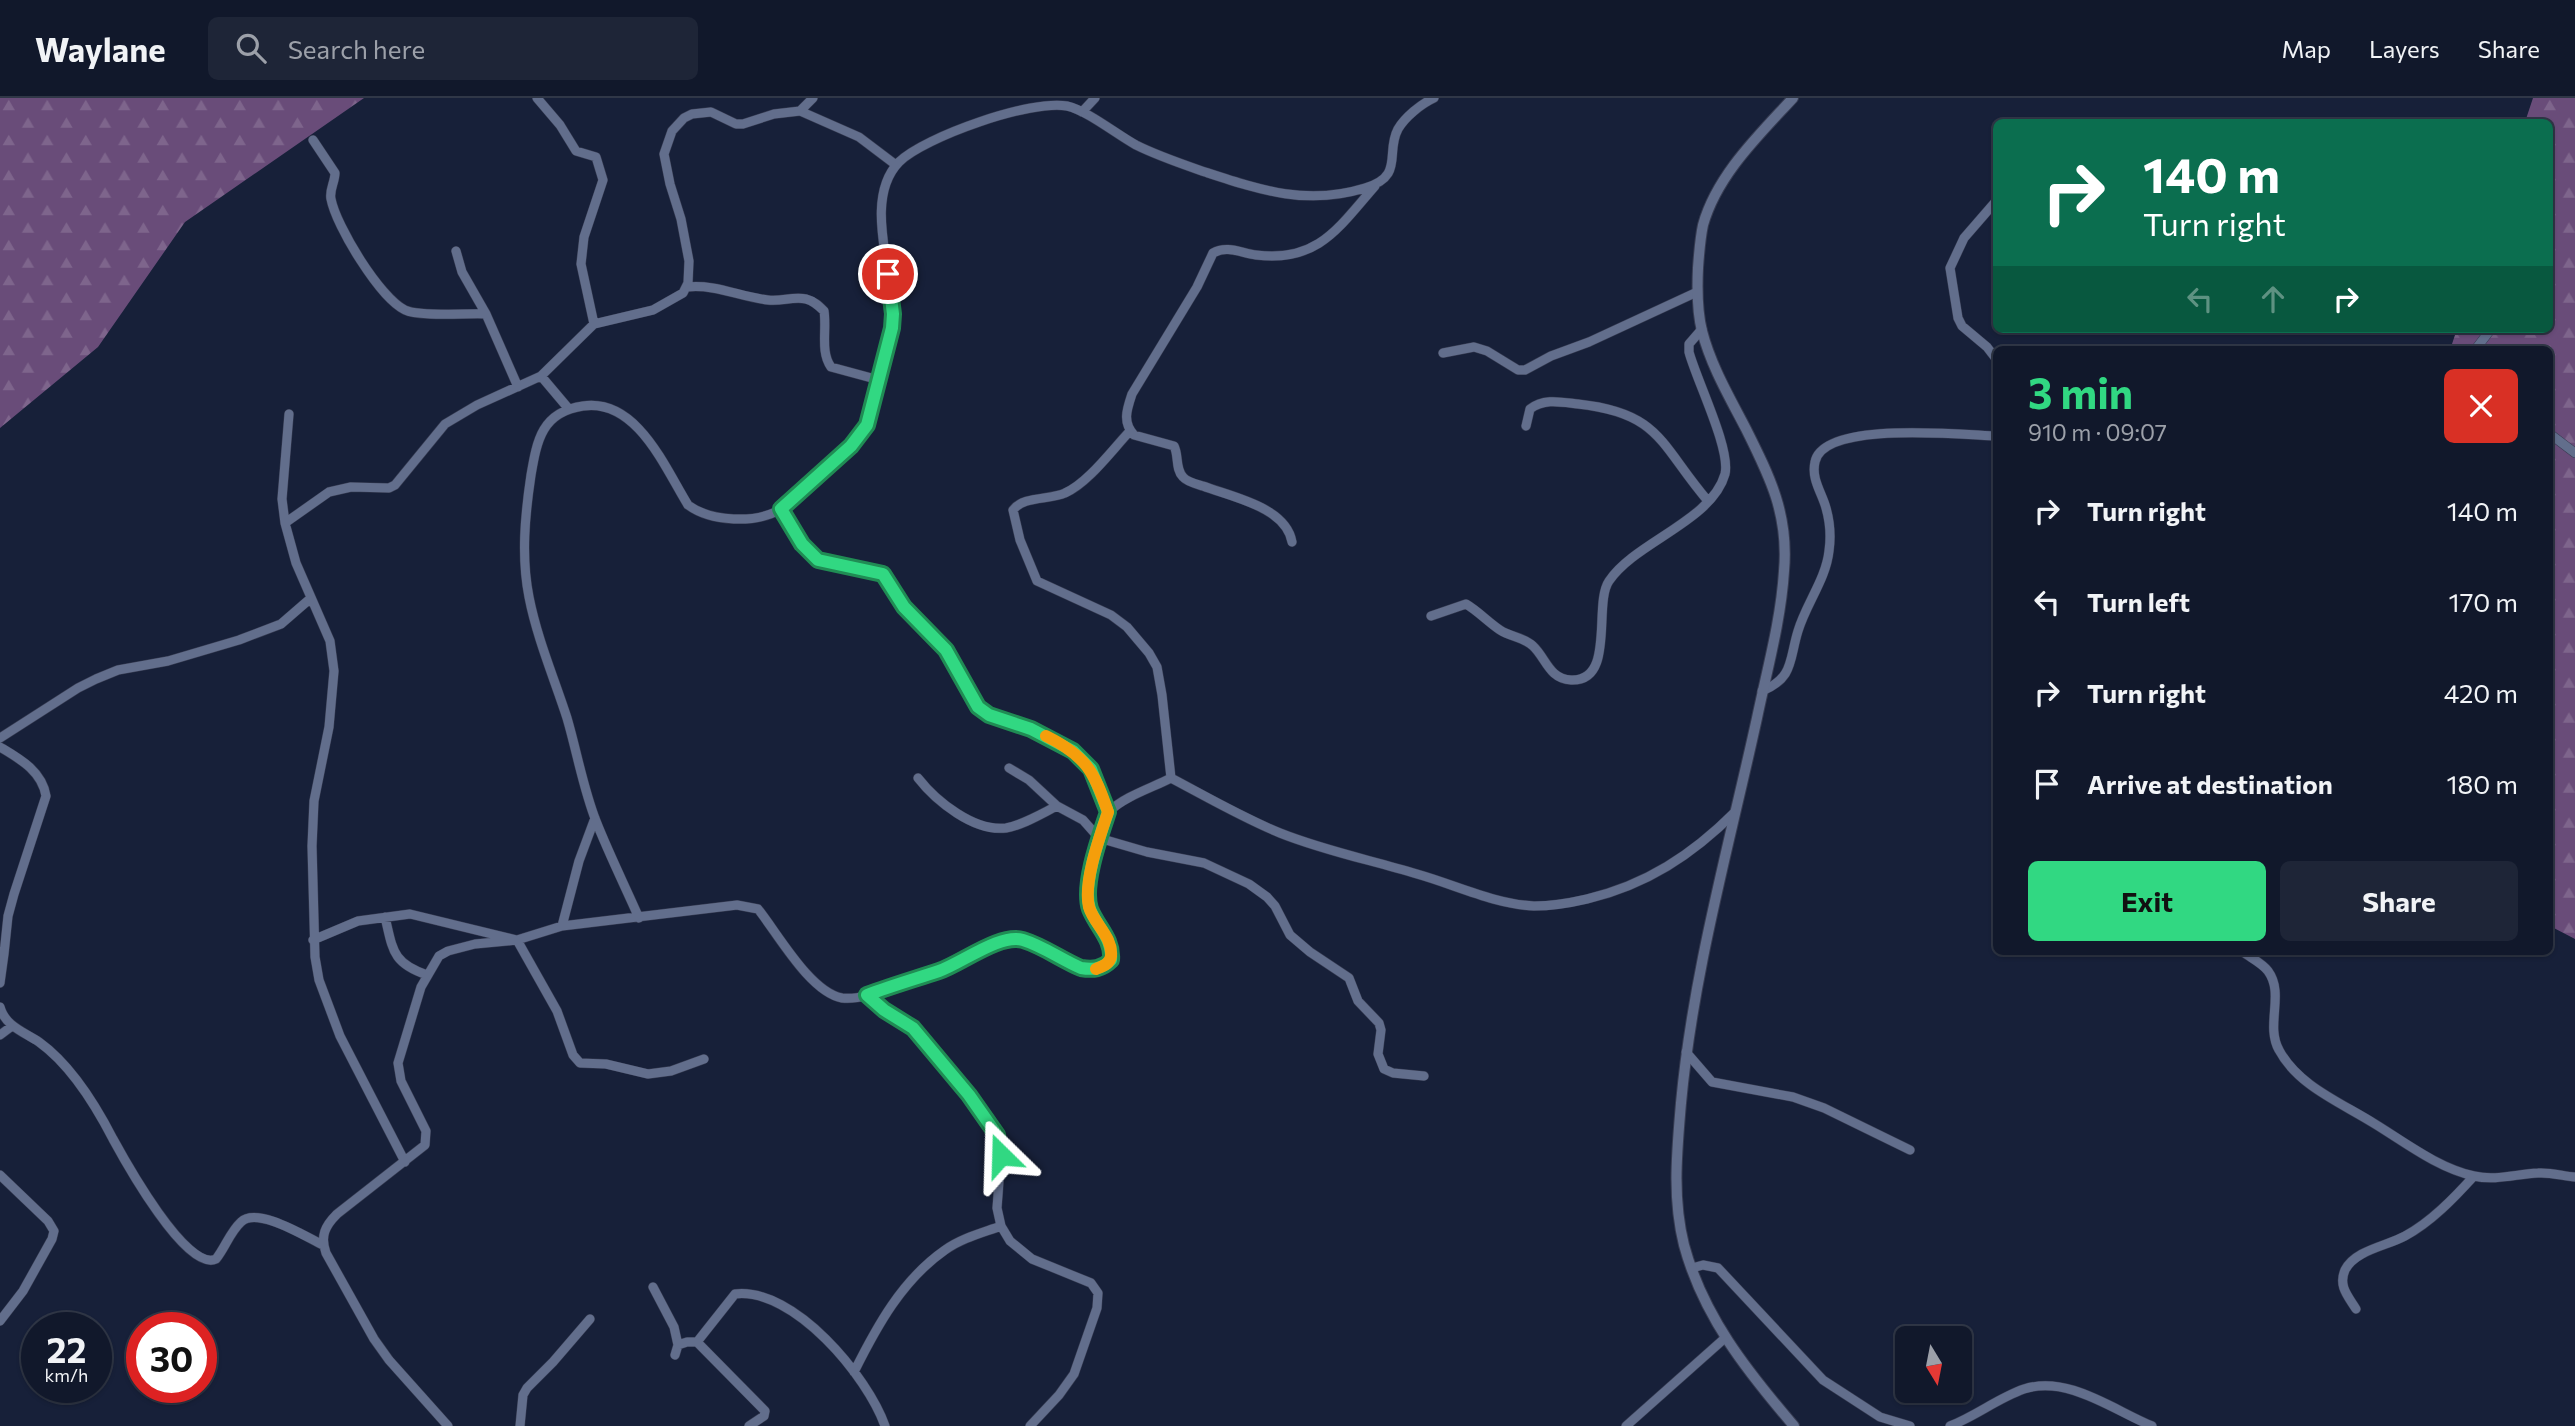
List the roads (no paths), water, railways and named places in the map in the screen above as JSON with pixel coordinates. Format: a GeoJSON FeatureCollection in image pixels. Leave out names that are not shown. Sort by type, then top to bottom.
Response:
{"type":"FeatureCollection","features":[{"type":"Feature","properties":{"kind":"street"},"geometry":{"type":"LineString","coordinates":[[537,98],[560,125],[576,151],[596,157],[603,176],[584,237],[581,264],[594,324]]}},
{"type":"Feature","properties":{"kind":"street"},"geometry":{"type":"LineString","coordinates":[[800,111],[813,98]]}},
{"type":"Feature","properties":{"kind":"street"},"geometry":{"type":"LineString","coordinates":[[1082,111],[1095,98]]}},
{"type":"Feature","properties":{"kind":"street"},"geometry":{"type":"LineString","coordinates":[[1292,542],[1286,526],[1260,508],[1248,501],[1186,480],[1178,469],[1174,446],[1139,438],[1126,424],[1126,411],[1132,394],[1197,287],[1213,253],[1230,249],[1264,256],[1299,254],[1319,244],[1334,232],[1388,174],[1394,164],[1397,130],[1405,120],[1433,98]]}},
{"type":"Feature","properties":{"kind":"street"},"geometry":{"type":"LineString","coordinates":[[1793,98],[1748,148],[1714,199],[1704,225],[1697,292],[1702,329],[1727,392],[1772,482],[1785,537],[1784,570],[1780,606],[1720,874],[1686,1052],[1675,1176],[1677,1212],[1685,1247],[1699,1287],[1725,1338],[1748,1373],[1794,1426]]}},
{"type":"Feature","properties":{"kind":"street"},"geometry":{"type":"LineString","coordinates":[[639,918],[595,818],[528,594],[524,531],[527,500],[541,432],[558,414],[568,408],[605,406],[628,418],[641,431],[688,505],[696,511],[728,518],[752,518],[772,514],[781,509],[860,437],[867,425],[893,314],[883,232],[883,202],[889,173],[912,151],[930,142],[970,125],[1033,107],[1053,105],[1082,111],[1111,132],[1152,153],[1262,191],[1304,197],[1366,188],[1379,182]]}},
{"type":"Feature","properties":{"kind":"street"},"geometry":{"type":"LineString","coordinates":[[687,287],[689,261],[664,154],[672,131],[684,118],[711,112],[736,124],[774,114],[800,111],[859,138],[896,165]]}},
{"type":"Feature","properties":{"kind":"street"},"geometry":{"type":"LineString","coordinates":[[313,140],[335,173],[330,195],[341,227],[358,256],[396,304],[405,310],[419,313],[486,314]]}},
{"type":"Feature","properties":{"kind":"street"},"geometry":{"type":"LineString","coordinates":[[1993,205],[1964,238],[1950,268],[1958,318],[1962,326],[1993,355]]}},
{"type":"Feature","properties":{"kind":"street"},"geometry":{"type":"LineString","coordinates":[[456,251],[462,272],[486,314],[518,387]]}},
{"type":"Feature","properties":{"kind":"street"},"geometry":{"type":"LineString","coordinates":[[285,523],[330,492],[351,488],[389,488],[395,485],[445,424],[477,405],[541,376],[594,324],[653,310],[673,300],[687,287],[710,286],[765,300],[794,297],[814,302],[824,311],[825,356],[831,367],[879,380]]}},
{"type":"Feature","properties":{"kind":"street"},"geometry":{"type":"LineString","coordinates":[[1443,353],[1474,347],[1494,355],[1518,370],[1525,370],[1697,292]]}},
{"type":"Feature","properties":{"kind":"street"},"geometry":{"type":"LineString","coordinates":[[1430,616],[1466,604],[1500,631],[1531,644],[1553,672],[1570,680],[1591,671],[1598,658],[1604,593],[1611,578],[1708,501],[1725,472],[1721,446],[1689,352],[1689,344],[1702,329]]}},
{"type":"Feature","properties":{"kind":"street"},"geometry":{"type":"LineString","coordinates":[[541,376],[568,408]]}},
{"type":"Feature","properties":{"kind":"street"},"geometry":{"type":"LineString","coordinates":[[1526,426],[1530,409],[1546,402],[1582,404],[1622,411],[1658,435],[1708,501]]}},
{"type":"Feature","properties":{"kind":"street"},"geometry":{"type":"LineString","coordinates":[[289,414],[282,499],[285,523],[296,563],[330,641],[334,671],[328,727],[314,800],[313,940],[319,980],[340,1036],[405,1162]]}},
{"type":"Feature","properties":{"kind":"street"},"geometry":{"type":"LineString","coordinates":[[1130,431],[1077,486],[1063,495],[1018,504],[1013,510],[1027,562],[1037,581],[1111,615],[1140,642],[1154,660],[1162,695],[1171,778]]}},
{"type":"Feature","properties":{"kind":"street"},"geometry":{"type":"LineString","coordinates":[[1762,691],[1776,685],[1787,674],[1799,627],[1827,564],[1830,530],[1815,478],[1814,464],[1822,449],[1830,443],[1884,433],[1924,431],[1993,436]]}},
{"type":"Feature","properties":{"kind":"street"},"geometry":{"type":"LineString","coordinates":[[2553,436],[2575,453]]}},
{"type":"Feature","properties":{"kind":"street"},"geometry":{"type":"LineString","coordinates":[[781,509],[802,544],[818,560],[883,574],[904,607],[946,650],[978,707],[989,715],[1031,729],[1073,751],[1091,769],[1108,812]]}},
{"type":"Feature","properties":{"kind":"street"},"geometry":{"type":"LineString","coordinates":[[0,738],[96,679],[118,670],[202,652],[249,636],[289,619],[311,598]]}},
{"type":"Feature","properties":{"kind":"street"},"geometry":{"type":"LineString","coordinates":[[0,747],[32,768],[45,787],[46,796],[8,916],[0,983]]}},
{"type":"Feature","properties":{"kind":"street"},"geometry":{"type":"LineString","coordinates":[[1009,768],[1029,780],[1056,806],[1083,820],[1099,838],[1147,852],[1203,863],[1250,884],[1275,906],[1290,935],[1349,978],[1358,1001],[1379,1023],[1382,1036],[1378,1054],[1384,1069],[1393,1073],[1424,1076]]}},
{"type":"Feature","properties":{"kind":"street"},"geometry":{"type":"LineString","coordinates":[[918,778],[940,803],[976,822],[996,827],[1009,827],[1056,806]]}},
{"type":"Feature","properties":{"kind":"street"},"geometry":{"type":"LineString","coordinates":[[1171,778],[1279,833],[1485,897],[1532,906],[1596,897],[1648,878],[1692,851],[1735,812]]}},
{"type":"Feature","properties":{"kind":"street"},"geometry":{"type":"LineString","coordinates":[[323,1245],[327,1224],[425,1145],[427,1139],[422,1121],[401,1081],[398,1063],[426,975],[439,956],[448,951],[475,944],[517,940],[562,926],[737,905],[758,909],[810,978],[830,994],[841,998],[867,995],[916,976],[939,971],[1008,940],[1021,939],[1081,968],[1091,970],[1106,965],[1111,960],[1110,948],[1088,899],[1099,838],[1108,812],[1171,778]]}},
{"type":"Feature","properties":{"kind":"street"},"geometry":{"type":"LineString","coordinates":[[562,926],[579,861],[595,818]]}},
{"type":"Feature","properties":{"kind":"street"},"geometry":{"type":"LineString","coordinates":[[313,940],[358,921],[400,915],[422,916],[517,940],[557,1011],[573,1055],[580,1063],[606,1064],[648,1074],[671,1071],[704,1059]]}},
{"type":"Feature","properties":{"kind":"street"},"geometry":{"type":"LineString","coordinates":[[385,917],[396,958],[406,967],[426,975]]}},
{"type":"Feature","properties":{"kind":"street"},"geometry":{"type":"LineString","coordinates":[[2247,955],[2268,970],[2273,980],[2274,1037],[2277,1048],[2291,1067],[2322,1092],[2445,1166],[2474,1176],[2499,1178],[2542,1173],[2575,1177]]}},
{"type":"Feature","properties":{"kind":"street"},"geometry":{"type":"LineString","coordinates":[[867,995],[884,1010],[913,1028],[969,1095],[997,1135],[1001,1146],[997,1208],[1001,1226],[1019,1250],[1091,1283],[1098,1293],[1097,1308],[1074,1374],[1059,1395],[1030,1426]]}},
{"type":"Feature","properties":{"kind":"street"},"geometry":{"type":"LineString","coordinates":[[0,1007],[5,1019],[12,1026],[39,1042],[75,1077],[149,1200],[169,1226],[202,1259],[209,1262],[216,1259],[240,1222],[251,1217],[264,1218],[323,1245],[374,1339],[389,1360],[448,1426]]}},
{"type":"Feature","properties":{"kind":"street"},"geometry":{"type":"LineString","coordinates":[[0,1035],[12,1026]]}},
{"type":"Feature","properties":{"kind":"street"},"geometry":{"type":"LineString","coordinates":[[1686,1052],[1712,1082],[1793,1097],[1824,1108],[1910,1150]]}},
{"type":"Feature","properties":{"kind":"street"},"geometry":{"type":"LineString","coordinates":[[0,1175],[52,1225],[54,1234],[23,1291],[0,1321]]}},
{"type":"Feature","properties":{"kind":"street"},"geometry":{"type":"LineString","coordinates":[[2356,1309],[2342,1284],[2350,1263],[2406,1236],[2456,1195],[2474,1176]]}},
{"type":"Feature","properties":{"kind":"street"},"geometry":{"type":"LineString","coordinates":[[854,1371],[888,1308],[923,1270],[945,1250],[1001,1226]]}},
{"type":"Feature","properties":{"kind":"street"},"geometry":{"type":"LineString","coordinates":[[1692,1268],[1703,1265],[1718,1268],[1823,1380],[1880,1417],[1910,1426]]}},
{"type":"Feature","properties":{"kind":"street"},"geometry":{"type":"LineString","coordinates":[[653,1287],[666,1310],[678,1345],[675,1355]]}},
{"type":"Feature","properties":{"kind":"street"},"geometry":{"type":"LineString","coordinates":[[697,1342],[732,1296],[742,1293],[772,1301],[817,1329],[844,1357],[880,1412],[885,1426]]}},
{"type":"Feature","properties":{"kind":"street"},"geometry":{"type":"LineString","coordinates":[[520,1426],[523,1395],[527,1388],[554,1362],[590,1319]]}},
{"type":"Feature","properties":{"kind":"street"},"geometry":{"type":"LineString","coordinates":[[1626,1426],[1725,1338]]}},
{"type":"Feature","properties":{"kind":"street"},"geometry":{"type":"LineString","coordinates":[[678,1345],[697,1342],[765,1411],[764,1416],[749,1426]]}},
{"type":"Feature","properties":{"kind":"street"},"geometry":{"type":"LineString","coordinates":[[1950,1426],[1972,1418],[2024,1389],[2044,1385],[2092,1397],[2152,1426]]}}]}
